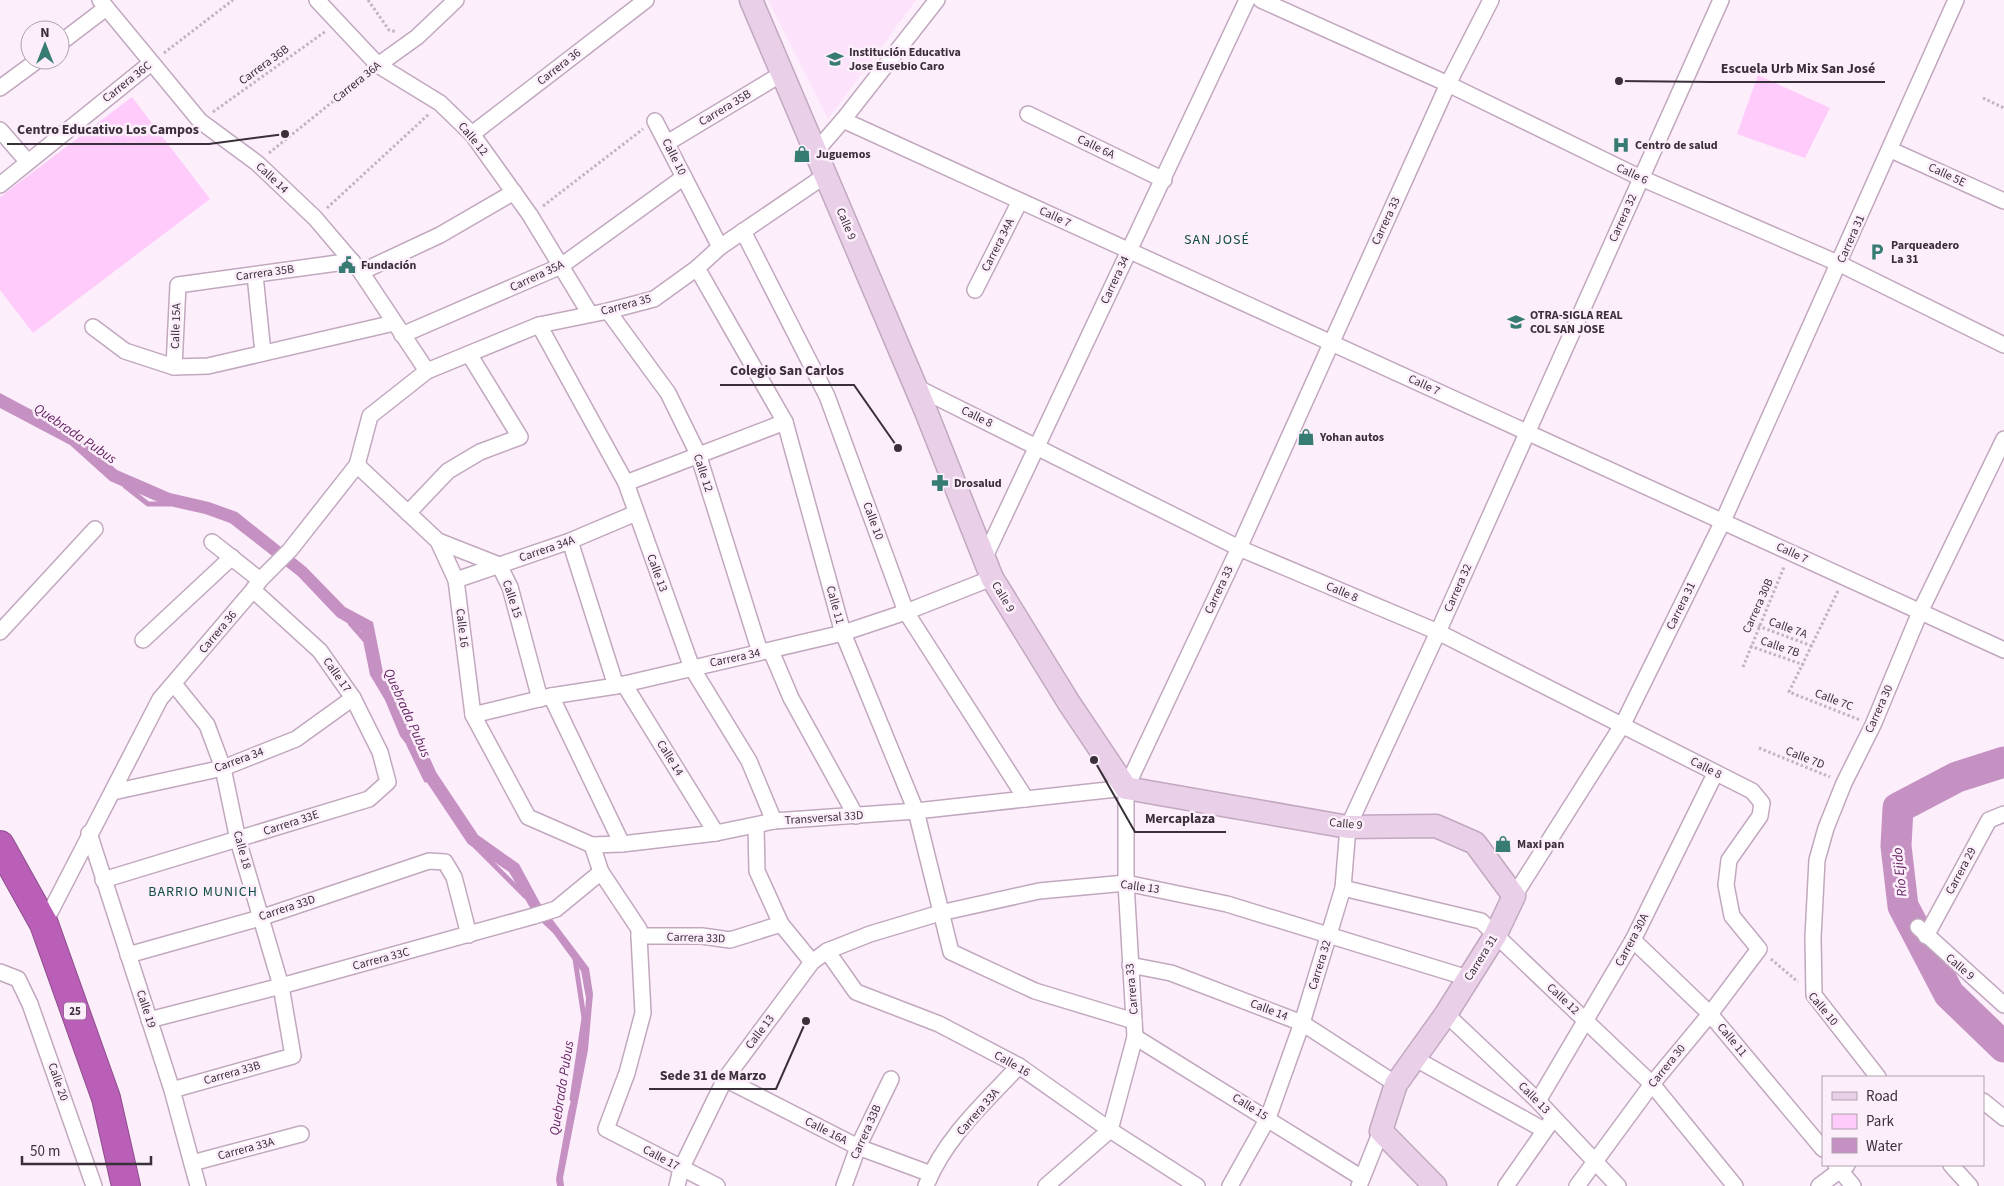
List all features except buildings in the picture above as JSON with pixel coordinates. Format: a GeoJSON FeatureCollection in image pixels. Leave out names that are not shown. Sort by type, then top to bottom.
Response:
{"type":"FeatureCollection","features":[{"type":"Feature","properties":{"kind":"highway","name":"25"},"geometry":{"type":"LineString","coordinates":[[0,845],[44,924],[106,1098],[126,1186]]}},
{"type":"Feature","properties":{"kind":"street","name":"Calle 12"},"geometry":{"type":"LineString","coordinates":[[316,0],[378,65],[440,103],[472,134],[530,215],[590,314]]}},
{"type":"Feature","properties":{"kind":"street","name":"Carrera 36A"},"geometry":{"type":"LineString","coordinates":[[378,65],[417,37],[456,0]]}},
{"type":"Feature","properties":{"kind":"street","name":"Carrera 36"},"geometry":{"type":"LineString","coordinates":[[472,134],[646,0]]}},
{"type":"Feature","properties":{"kind":"street","name":"Calle 9"},"geometry":{"type":"LineString","coordinates":[[751,0],[916,387],[988,570],[1069,703],[1126,788],[1348,827],[1436,826],[1475,843],[1514,896]]}},
{"type":"Feature","properties":{"kind":"street"},"geometry":{"type":"LineString","coordinates":[[816,151],[843,120],[937,0]]}},
{"type":"Feature","properties":{"kind":"street","name":"Carrera 34"},"geometry":{"type":"LineString","coordinates":[[473,715],[546,697],[620,685],[843,633],[906,612],[988,570],[1037,446],[1164,180],[1247,0]]}},
{"type":"Feature","properties":{"kind":"street","name":"Calle 6"},"geometry":{"type":"LineString","coordinates":[[1261,0],[1448,84],[1641,178],[1840,264],[2004,345]]}},
{"type":"Feature","properties":{"kind":"street","name":"Carrera 33"},"geometry":{"type":"LineString","coordinates":[[1110,1130],[1136,1037],[1126,883],[1126,788],[1239,548],[1330,342],[1448,84],[1491,0]]}},
{"type":"Feature","properties":{"kind":"street","name":"Carrera 32"},"geometry":{"type":"LineString","coordinates":[[1230,1186],[1268,1118],[1302,1023],[1343,888],[1348,827],[1528,433],[1721,0]]}},
{"type":"Feature","properties":{"kind":"street","name":"Carrera 31"},"geometry":{"type":"LineString","coordinates":[[1361,1182],[1382,1130],[1396,1084],[1446,1014],[1495,936],[1514,896],[1623,724],[1723,521],[1891,150],[1956,0]]}},
{"type":"Feature","properties":{"kind":"street","name":"Calle 14"},"geometry":{"type":"LineString","coordinates":[[103,4],[200,121],[257,163],[315,218],[357,266],[427,370]]}},
{"type":"Feature","properties":{"kind":"street"},"geometry":{"type":"LineString","coordinates":[[70,34],[103,4]]}},
{"type":"Feature","properties":{"kind":"street","name":"Carrera 36C"},"geometry":{"type":"LineString","coordinates":[[0,185],[27,161],[151,63]]}},
{"type":"Feature","properties":{"kind":"street"},"geometry":{"type":"LineString","coordinates":[[0,88],[24,70]]}},
{"type":"Feature","properties":{"kind":"street","name":"Carrera 35B"},"geometry":{"type":"LineString","coordinates":[[667,143],[782,73]]}},
{"type":"Feature","properties":{"kind":"street","name":"Calle 6A"},"geometry":{"type":"LineString","coordinates":[[1028,114],[1164,180]]}},
{"type":"Feature","properties":{"kind":"street","name":"Calle 7"},"geometry":{"type":"LineString","coordinates":[[843,120],[2004,650]]}},
{"type":"Feature","properties":{"kind":"street","name":"Calle 10"},"geometry":{"type":"LineString","coordinates":[[655,121],[720,247]]}},
{"type":"Feature","properties":{"kind":"street"},"geometry":{"type":"LineString","coordinates":[[0,130],[27,161]]}},
{"type":"Feature","properties":{"kind":"street","name":"Calle 5E"},"geometry":{"type":"LineString","coordinates":[[1891,150],[2004,201]]}},
{"type":"Feature","properties":{"kind":"street","name":"Carrera 35"},"geometry":{"type":"LineString","coordinates":[[427,370],[539,325],[608,312],[654,299],[697,268],[720,247],[826,175]]}},
{"type":"Feature","properties":{"kind":"street","name":"Carrera 35A"},"geometry":{"type":"LineString","coordinates":[[93,327],[125,352],[174,367],[208,366],[398,329],[561,266],[684,177]]}},
{"type":"Feature","properties":{"kind":"street","name":"Carrera 35B"},"geometry":{"type":"LineString","coordinates":[[178,284],[357,266],[440,235],[514,192]]}},
{"type":"Feature","properties":{"kind":"street","name":"Carrera 34A"},"geometry":{"type":"LineString","coordinates":[[975,290],[1020,201]]}},
{"type":"Feature","properties":{"kind":"street","name":"Calle 10"},"geometry":{"type":"LineString","coordinates":[[743,231],[827,396],[906,612],[1026,799]]}},
{"type":"Feature","properties":{"kind":"street","name":"Calle 11"},"geometry":{"type":"LineString","coordinates":[[697,268],[785,422],[843,633],[916,811],[951,952],[1035,991],[1134,1021]]}},
{"type":"Feature","properties":{"kind":"street"},"geometry":{"type":"LineString","coordinates":[[255,276],[263,354]]}},
{"type":"Feature","properties":{"kind":"street","name":"Calle 15A"},"geometry":{"type":"LineString","coordinates":[[174,367],[178,284]]}},
{"type":"Feature","properties":{"kind":"street","name":"Calle 12"},"geometry":{"type":"LineString","coordinates":[[608,312],[668,393],[698,454],[765,652],[856,816]]}},
{"type":"Feature","properties":{"kind":"street","name":"Calle 13"},"geometry":{"type":"LineString","coordinates":[[539,325],[626,483],[692,668],[749,761],[774,821]]}},
{"type":"Feature","properties":{"kind":"street"},"geometry":{"type":"LineString","coordinates":[[408,513],[448,471],[480,452],[520,438],[469,354]]}},
{"type":"Feature","properties":{"kind":"street","name":"Carrera 36"},"geometry":{"type":"LineString","coordinates":[[44,924],[89,833],[113,792],[160,699],[256,585],[290,550],[356,465],[370,416],[427,370]]}},
{"type":"Feature","properties":{"kind":"street","name":"Calle 8"},"geometry":{"type":"LineString","coordinates":[[916,387],[1239,548],[1438,632],[1623,724],[1715,774],[1752,791],[1762,803],[1760,816],[1729,860],[1726,885],[1732,916],[1759,949]]}},
{"type":"Feature","properties":{"kind":"street"},"geometry":{"type":"LineString","coordinates":[[626,483],[785,422]]}},
{"type":"Feature","properties":{"kind":"street","name":"Carrera 30"},"geometry":{"type":"LineString","coordinates":[[1814,996],[1813,937],[1817,860],[1826,828],[1920,612],[2004,439]]}},
{"type":"Feature","properties":{"kind":"street","name":"Calle 16"},"geometry":{"type":"LineString","coordinates":[[356,465],[438,541],[456,580],[473,715],[528,817]]}},
{"type":"Feature","properties":{"kind":"street","name":"Carrera 34A"},"geometry":{"type":"LineString","coordinates":[[456,580],[570,541],[636,514]]}},
{"type":"Feature","properties":{"kind":"street"},"geometry":{"type":"LineString","coordinates":[[0,632],[96,529]]}},
{"type":"Feature","properties":{"kind":"street","name":"Calle 15"},"geometry":{"type":"LineString","coordinates":[[438,541],[500,565],[510,587],[546,697],[622,844]]}},
{"type":"Feature","properties":{"kind":"street","name":"Calle 14"},"geometry":{"type":"LineString","coordinates":[[570,541],[620,685],[716,833]]}},
{"type":"Feature","properties":{"kind":"street","name":"Calle 17"},"geometry":{"type":"LineString","coordinates":[[212,542],[232,558],[320,651],[352,698],[380,752],[388,782]]}},
{"type":"Feature","properties":{"kind":"street"},"geometry":{"type":"LineString","coordinates":[[143,640],[232,558]]}},
{"type":"Feature","properties":{"kind":"street","name":"Calle 18"},"geometry":{"type":"LineString","coordinates":[[174,684],[207,725],[223,768],[238,840],[281,986],[293,1056]]}},
{"type":"Feature","properties":{"kind":"street","name":"Carrera 34"},"geometry":{"type":"LineString","coordinates":[[113,792],[223,768],[296,739],[352,698]]}},
{"type":"Feature","properties":{"kind":"street","name":"Carrera 30A"},"geometry":{"type":"LineString","coordinates":[[1538,1101],[1633,940],[1715,774]]}},
{"type":"Feature","properties":{"kind":"street","name":"Carrera 33E"},"geometry":{"type":"LineString","coordinates":[[103,880],[368,799],[388,782]]}},
{"type":"Feature","properties":{"kind":"street","name":"Transversal 33D"},"geometry":{"type":"LineString","coordinates":[[528,817],[592,845],[622,844],[716,833],[774,821],[916,811],[1126,788]]}},
{"type":"Feature","properties":{"kind":"street","name":"Carrera 29"},"geometry":{"type":"LineString","coordinates":[[1922,932],[1989,820],[2004,814]]}},
{"type":"Feature","properties":{"kind":"street"},"geometry":{"type":"LineString","coordinates":[[756,826],[757,871],[781,924],[812,962]]}},
{"type":"Feature","properties":{"kind":"street","name":"Calle 19"},"geometry":{"type":"LineString","coordinates":[[89,833],[172,1090],[198,1186]]}},
{"type":"Feature","properties":{"kind":"street"},"geometry":{"type":"LineString","coordinates":[[592,845],[601,872],[639,929],[639,936]]}},
{"type":"Feature","properties":{"kind":"street","name":"Carrera 33D"},"geometry":{"type":"LineString","coordinates":[[128,955],[260,918],[429,861],[445,862],[454,877],[469,935]]}},
{"type":"Feature","properties":{"kind":"street","name":"Carrera 33C"},"geometry":{"type":"LineString","coordinates":[[149,1020],[469,935],[556,909],[601,872]]}},
{"type":"Feature","properties":{"kind":"street","name":"Calle 13"},"geometry":{"type":"LineString","coordinates":[[677,1186],[681,1169],[725,1079],[812,962],[827,951],[870,934],[940,913],[1039,891],[1126,883],[1227,904],[1468,978]]}},
{"type":"Feature","properties":{"kind":"street","name":"Calle 12"},"geometry":{"type":"LineString","coordinates":[[1343,888],[1481,921],[1652,1084],[1735,1186]]}},
{"type":"Feature","properties":{"kind":"street","name":"Carrera 33D"},"geometry":{"type":"LineString","coordinates":[[639,936],[702,936],[730,940],[781,924]]}},
{"type":"Feature","properties":{"kind":"street","name":"Calle 9"},"geometry":{"type":"LineString","coordinates":[[1922,932],[2004,1003]]}},
{"type":"Feature","properties":{"kind":"street","name":"Calle 17"},"geometry":{"type":"LineString","coordinates":[[639,936],[643,1013],[627,1073],[606,1129],[717,1186]]}},
{"type":"Feature","properties":{"kind":"street","name":"Calle 11"},"geometry":{"type":"LineString","coordinates":[[1633,940],[1710,1014],[1822,1148]]}},
{"type":"Feature","properties":{"kind":"street","name":"Carrera 30"},"geometry":{"type":"LineString","coordinates":[[1577,1186],[1652,1084],[1710,1014],[1759,949]]}},
{"type":"Feature","properties":{"kind":"street","name":"Calle 16"},"geometry":{"type":"LineString","coordinates":[[827,951],[856,992],[939,1024],[1019,1066],[1110,1130],[1197,1186]]}},
{"type":"Feature","properties":{"kind":"street","name":"Calle 14"},"geometry":{"type":"LineString","coordinates":[[1130,964],[1171,973],[1302,1023],[1396,1084]]}},
{"type":"Feature","properties":{"kind":"street","name":"Calle 20"},"geometry":{"type":"LineString","coordinates":[[0,972],[18,979],[30,1004],[94,1186]]}},
{"type":"Feature","properties":{"kind":"street","name":"Calle 10"},"geometry":{"type":"LineString","coordinates":[[1814,996],[1877,1076]]}},
{"type":"Feature","properties":{"kind":"street","name":"Calle 13"},"geometry":{"type":"LineString","coordinates":[[1446,1014],[1538,1101],[1618,1186]]}},
{"type":"Feature","properties":{"kind":"street","name":"Calle 15"},"geometry":{"type":"LineString","coordinates":[[1136,1037],[1268,1118],[1361,1182]]}},
{"type":"Feature","properties":{"kind":"street","name":"Carrera 33B"},"geometry":{"type":"LineString","coordinates":[[172,1090],[293,1056]]}},
{"type":"Feature","properties":{"kind":"street"},"geometry":{"type":"LineString","coordinates":[[1414,1058],[1544,1130]]}},
{"type":"Feature","properties":{"kind":"street","name":"Carrera 33A"},"geometry":{"type":"LineString","coordinates":[[928,1180],[964,1124],[1019,1066]]}},
{"type":"Feature","properties":{"kind":"street","name":"Calle 16A"},"geometry":{"type":"LineString","coordinates":[[725,1079],[858,1147],[928,1180]]}},
{"type":"Feature","properties":{"kind":"street","name":"Carrera 33B"},"geometry":{"type":"LineString","coordinates":[[844,1186],[858,1147],[891,1080]]}},
{"type":"Feature","properties":{"kind":"street"},"geometry":{"type":"LineString","coordinates":[[1984,1102],[2004,1118]]}},
{"type":"Feature","properties":{"kind":"street"},"geometry":{"type":"LineString","coordinates":[[1506,1186],[1554,1118]]}},
{"type":"Feature","properties":{"kind":"street"},"geometry":{"type":"LineString","coordinates":[[1046,1186],[1110,1130]]}},
{"type":"Feature","properties":{"kind":"street"},"geometry":{"type":"LineString","coordinates":[[1382,1130],[1435,1186]]}},
{"type":"Feature","properties":{"kind":"street","name":"Carrera 33A"},"geometry":{"type":"LineString","coordinates":[[192,1163],[301,1134]]}},
{"type":"Feature","properties":{"kind":"street"},"geometry":{"type":"LineString","coordinates":[[1953,1166],[1970,1186]]}},
{"type":"Feature","properties":{"kind":"street"},"geometry":{"type":"LineString","coordinates":[[1819,1186],[1841,1167],[1853,1186]]}},
{"type":"Feature","properties":{"kind":"path","name":"Carrera 36C"},"geometry":{"type":"LineString","coordinates":[[151,63],[233,0]]}},
{"type":"Feature","properties":{"kind":"path"},"geometry":{"type":"LineString","coordinates":[[368,0],[389,30],[417,37]]}},
{"type":"Feature","properties":{"kind":"path","name":"Carrera 36B"},"geometry":{"type":"LineString","coordinates":[[200,121],[337,23]]}},
{"type":"Feature","properties":{"kind":"path","name":"Carrera 36A"},"geometry":{"type":"LineString","coordinates":[[257,163],[378,65]]}},
{"type":"Feature","properties":{"kind":"path"},"geometry":{"type":"LineString","coordinates":[[1983,98],[2004,108]]}},
{"type":"Feature","properties":{"kind":"path"},"geometry":{"type":"LineString","coordinates":[[315,218],[440,103]]}},
{"type":"Feature","properties":{"kind":"path"},"geometry":{"type":"LineString","coordinates":[[530,215],[655,121]]}},
{"type":"Feature","properties":{"kind":"path","name":"Carrera 30B"},"geometry":{"type":"LineString","coordinates":[[1743,667],[1758,626],[1791,552]]}},
{"type":"Feature","properties":{"kind":"path"},"geometry":{"type":"LineString","coordinates":[[1804,665],[1845,577]]}},
{"type":"Feature","properties":{"kind":"path","name":"Calle 7A"},"geometry":{"type":"LineString","coordinates":[[1758,626],[1812,646]]}},
{"type":"Feature","properties":{"kind":"path","name":"Calle 7B"},"geometry":{"type":"LineString","coordinates":[[1750,646],[1804,665]]}},
{"type":"Feature","properties":{"kind":"path","name":"Calle 7C"},"geometry":{"type":"LineString","coordinates":[[1804,665],[1789,692],[1872,725]]}},
{"type":"Feature","properties":{"kind":"path","name":"Calle 7D"},"geometry":{"type":"LineString","coordinates":[[1759,748],[1844,783]]}},
{"type":"Feature","properties":{"kind":"path","name":"Calle 10"},"geometry":{"type":"LineString","coordinates":[[1759,949],[1814,996]]}},
{"type":"Feature","properties":{"kind":"shaded area","name":"Institución Educativa Jose Eusebio Caro"},"geometry":{"type":"Polygon","coordinates":[[[768,0],[916,0],[828,119],[768,0]]]}},
{"type":"Feature","properties":{"kind":"green space"},"geometry":{"type":"Polygon","coordinates":[[[1758,75],[1830,108],[1805,158],[1737,134],[1758,75]]]}},
{"type":"Feature","properties":{"kind":"green space"},"geometry":{"type":"Polygon","coordinates":[[[132,97],[210,199],[33,333],[0,290],[0,197],[132,97]]]}},
{"type":"Feature","properties":{"kind":"water"},"geometry":{"type":"Polygon","coordinates":[[[0,393],[77,434],[117,470],[170,493],[209,502],[237,512],[306,567],[345,607],[373,622],[383,672],[396,694],[411,730],[424,745],[436,772],[478,835],[519,864],[540,903],[589,968],[593,994],[588,1050],[563,1178],[564,1186],[557,1186],[556,1179],[568,1112],[576,1081],[584,1025],[586,998],[581,971],[553,933],[535,916],[509,872],[468,844],[424,778],[412,752],[400,736],[385,700],[370,675],[361,631],[337,617],[298,576],[230,523],[205,514],[165,505],[110,481],[70,445],[0,408],[0,393]]]}},
{"type":"Feature","properties":{"kind":"waterway","name":"Quebrada Pubus"},"geometry":{"type":"LineString","coordinates":[[125,486],[148,504],[170,504]]}},
{"type":"Feature","properties":{"kind":"waterway","name":"Quebrada Pubus"},"geometry":{"type":"LineString","coordinates":[[350,623],[364,639]]}},
{"type":"Feature","properties":{"kind":"waterway","name":"Quebrada Pubus"},"geometry":{"type":"LineString","coordinates":[[409,745],[426,780]]}},
{"type":"Feature","properties":{"kind":"waterway","name":"Río Ejido"},"geometry":{"type":"LineString","coordinates":[[2004,762],[1957,777],[1898,808],[1896,846],[1903,906],[1949,994],[2004,1047]]}},
{"type":"Feature","properties":{"kind":"waterway","name":"Quebrada Pubus"},"geometry":{"type":"LineString","coordinates":[[476,847],[525,896]]}},
{"type":"Feature","properties":{"kind":"waterway","name":"Quebrada Pubus"},"geometry":{"type":"LineString","coordinates":[[572,1099],[584,1018],[575,959]]}},
{"type":"Feature","properties":{"kind":"place","name":"Institución Educativa Jose Eusebio Caro"},"geometry":{"type":"Point","coordinates":[835,59]}},
{"type":"Feature","properties":{"kind":"place","name":"Escuela Urb Mix San José"},"geometry":{"type":"Point","coordinates":[1619,81]}},
{"type":"Feature","properties":{"kind":"place","name":"Centro Educativo Los Campos"},"geometry":{"type":"Point","coordinates":[285,134]}},
{"type":"Feature","properties":{"kind":"place","name":"Centro de salud"},"geometry":{"type":"Point","coordinates":[1621,145]}},
{"type":"Feature","properties":{"kind":"place","name":"Juguemos"},"geometry":{"type":"Point","coordinates":[802,154]}},
{"type":"Feature","properties":{"kind":"place","name":"Parqueadero La 31"},"geometry":{"type":"Point","coordinates":[1877,252]}},
{"type":"Feature","properties":{"kind":"place","name":"Fundación"},"geometry":{"type":"Point","coordinates":[347,265]}},
{"type":"Feature","properties":{"kind":"place","name":"OTRA-SIGLA REAL COL SAN JOSE"},"geometry":{"type":"Point","coordinates":[1516,322]}},
{"type":"Feature","properties":{"kind":"place","name":"Yohan autos"},"geometry":{"type":"Point","coordinates":[1306,437]}},
{"type":"Feature","properties":{"kind":"place","name":"Colegio San Carlos"},"geometry":{"type":"Point","coordinates":[898,448]}},
{"type":"Feature","properties":{"kind":"place","name":"Drosalud"},"geometry":{"type":"Point","coordinates":[940,483]}},
{"type":"Feature","properties":{"kind":"place","name":"Mercaplaza"},"geometry":{"type":"Point","coordinates":[1094,760]}},
{"type":"Feature","properties":{"kind":"place","name":"Maxi pan"},"geometry":{"type":"Point","coordinates":[1503,844]}},
{"type":"Feature","properties":{"kind":"place","name":"Sede 31 de Marzo"},"geometry":{"type":"Point","coordinates":[806,1021]}},
{"type":"Feature","properties":{"kind":"district","name":"SAN JOSÉ"},"geometry":{"type":"Point","coordinates":[1217,240]}},
{"type":"Feature","properties":{"kind":"district","name":"BARRIO MUNICH"},"geometry":{"type":"Point","coordinates":[203,892]}}]}
